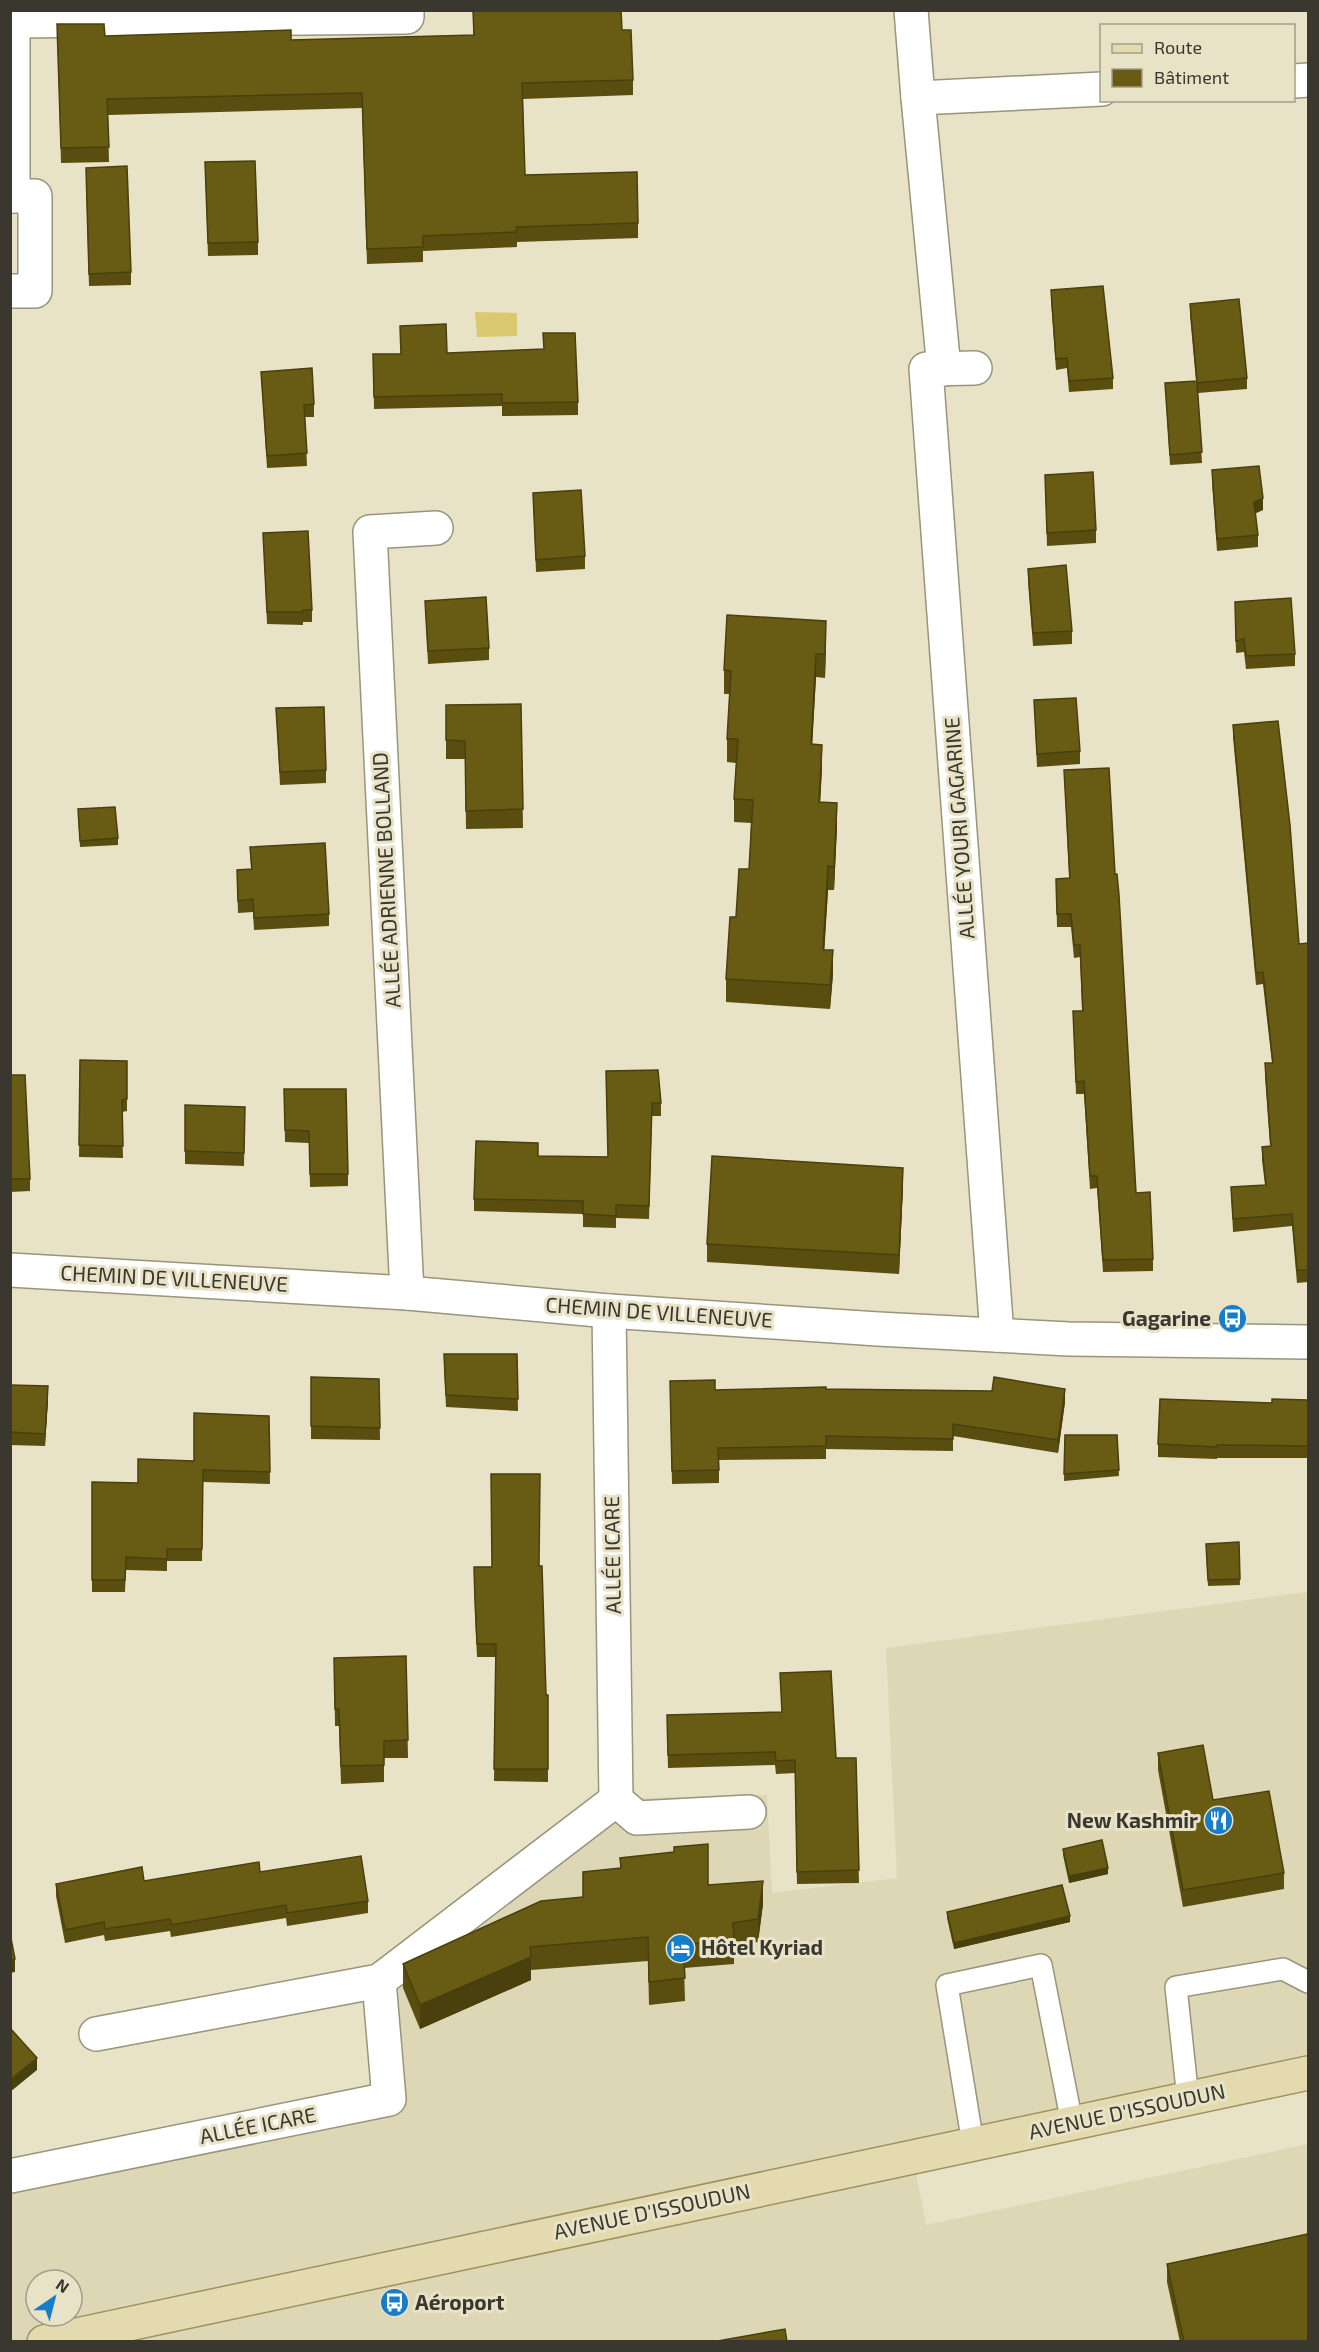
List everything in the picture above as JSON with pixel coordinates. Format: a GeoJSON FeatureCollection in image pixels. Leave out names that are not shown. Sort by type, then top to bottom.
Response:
{"type":"FeatureCollection","features":[{"type":"Feature","properties":{"kind":"main road","name":"AVENUE D'ISSOUDUN"},"geometry":{"type":"LineString","coordinates":[[44,2342],[972,2144],[1308,2075]]}},
{"type":"Feature","properties":{"kind":"street"},"geometry":{"type":"LineString","coordinates":[[10,291],[35,291],[35,196],[12,196],[12,16],[407,17],[407,10]]}},
{"type":"Feature","properties":{"kind":"street"},"geometry":{"type":"LineString","coordinates":[[911,10],[918,98],[1100,89]]}},
{"type":"Feature","properties":{"kind":"street","name":"ALLÉE YOURI GAGARINE"},"geometry":{"type":"LineString","coordinates":[[918,98],[960,368],[926,369],[997,1335]]}},
{"type":"Feature","properties":{"kind":"street","name":"ALLÉE ADRIENNE BOLLAND"},"geometry":{"type":"LineString","coordinates":[[407,1293],[370,532],[436,528]]}},
{"type":"Feature","properties":{"kind":"street","name":"CHEMIN DE VILLENEUVE"},"geometry":{"type":"LineString","coordinates":[[10,1270],[407,1293],[609,1311],[1069,1339],[1308,1342]]}},
{"type":"Feature","properties":{"kind":"street","name":"ALLÉE ICARE"},"geometry":{"type":"LineString","coordinates":[[609,1311],[616,1800]]}},
{"type":"Feature","properties":{"kind":"street"},"geometry":{"type":"LineString","coordinates":[[96,2034],[379,1981],[616,1800],[637,1818],[749,1812]]}},
{"type":"Feature","properties":{"kind":"street","name":"ALLÉE ICARE"},"geometry":{"type":"LineString","coordinates":[[10,2176],[389,2099],[379,1981]]}},
{"type":"Feature","properties":{"kind":"lane"},"geometry":{"type":"LineString","coordinates":[[972,2144],[947,1985],[1041,1965],[1072,2123]]}},
{"type":"Feature","properties":{"kind":"lane"},"geometry":{"type":"LineString","coordinates":[[1188,2099],[1176,1987],[1282,1969],[1308,1982]]}},
{"type":"Feature","properties":{"kind":"shaded area"},"geometry":{"type":"Polygon","coordinates":[[[475,312],[517,313],[517,336],[477,337],[475,312]]]}},
{"type":"Feature","properties":{"kind":"shaded area"},"geometry":{"type":"Polygon","coordinates":[[[1308,1592],[1308,2078],[913,2157],[926,2225],[1308,2144],[1308,2341],[11,2342],[11,2176],[389,2099],[379,1981],[595,1799],[767,1795],[772,1893],[897,1878],[886,1648],[1308,1592]]]}},
{"type":"Feature","properties":{"kind":"building"},"geometry":{"type":"Polygon","coordinates":[[[473,10],[621,10],[622,30],[631,30],[633,80],[522,83],[525,175],[637,172],[638,223],[516,227],[517,232],[423,236],[423,247],[367,249],[362,93],[107,99],[109,147],[61,148],[57,24],[104,24],[105,36],[291,30],[291,40],[474,35],[473,10]]]}},
{"type":"Feature","properties":{"kind":"building"},"geometry":{"type":"Polygon","coordinates":[[[255,161],[258,242],[208,243],[205,162],[255,161]]]}},
{"type":"Feature","properties":{"kind":"building"},"geometry":{"type":"Polygon","coordinates":[[[127,166],[131,272],[89,274],[86,168],[127,166]]]}},
{"type":"Feature","properties":{"kind":"building"},"geometry":{"type":"Polygon","coordinates":[[[1103,286],[1113,378],[1069,381],[1067,358],[1056,359],[1051,290],[1103,286]]]}},
{"type":"Feature","properties":{"kind":"building"},"geometry":{"type":"Polygon","coordinates":[[[1239,299],[1247,378],[1197,383],[1202,452],[1170,455],[1165,383],[1197,381],[1190,304],[1239,299]]]}},
{"type":"Feature","properties":{"kind":"building"},"geometry":{"type":"Polygon","coordinates":[[[446,324],[447,353],[544,349],[543,333],[575,333],[578,402],[502,403],[502,394],[374,397],[373,354],[401,354],[400,326],[446,324]]]}},
{"type":"Feature","properties":{"kind":"building"},"geometry":{"type":"Polygon","coordinates":[[[312,368],[314,404],[304,405],[307,453],[267,456],[261,372],[312,368]]]}},
{"type":"Feature","properties":{"kind":"building"},"geometry":{"type":"Polygon","coordinates":[[[1259,466],[1263,498],[1254,502],[1258,535],[1217,539],[1212,470],[1259,466]]]}},
{"type":"Feature","properties":{"kind":"building"},"geometry":{"type":"Polygon","coordinates":[[[1093,472],[1096,530],[1047,533],[1045,475],[1093,472]]]}},
{"type":"Feature","properties":{"kind":"building"},"geometry":{"type":"Polygon","coordinates":[[[581,490],[585,556],[536,560],[533,493],[581,490]]]}},
{"type":"Feature","properties":{"kind":"building"},"geometry":{"type":"Polygon","coordinates":[[[308,531],[312,610],[267,612],[263,533],[308,531]]]}},
{"type":"Feature","properties":{"kind":"building"},"geometry":{"type":"Polygon","coordinates":[[[1066,565],[1072,631],[1033,633],[1028,569],[1066,565]]]}},
{"type":"Feature","properties":{"kind":"building"},"geometry":{"type":"Polygon","coordinates":[[[486,597],[489,648],[428,651],[425,601],[486,597]]]}},
{"type":"Feature","properties":{"kind":"building"},"geometry":{"type":"Polygon","coordinates":[[[1291,598],[1295,654],[1246,656],[1244,639],[1236,641],[1235,602],[1291,598]]]}},
{"type":"Feature","properties":{"kind":"building"},"geometry":{"type":"Polygon","coordinates":[[[727,615],[826,621],[825,654],[816,654],[811,744],[822,745],[819,802],[837,803],[834,867],[828,866],[823,950],[833,950],[830,985],[726,979],[730,917],[736,917],[739,869],[749,869],[753,800],[734,799],[738,739],[727,739],[731,671],[724,670],[727,615]]]}},
{"type":"Feature","properties":{"kind":"building"},"geometry":{"type":"Polygon","coordinates":[[[1076,698],[1080,751],[1037,754],[1034,700],[1076,698]]]}},
{"type":"Feature","properties":{"kind":"building"},"geometry":{"type":"Polygon","coordinates":[[[521,704],[523,809],[466,811],[465,741],[446,740],[446,705],[521,704]]]}},
{"type":"Feature","properties":{"kind":"building"},"geometry":{"type":"Polygon","coordinates":[[[324,707],[326,770],[280,772],[276,708],[324,707]]]}},
{"type":"Feature","properties":{"kind":"building"},"geometry":{"type":"Polygon","coordinates":[[[1278,721],[1290,825],[1299,944],[1308,943],[1308,1270],[1297,1270],[1292,1214],[1233,1219],[1231,1187],[1266,1185],[1262,1147],[1271,1146],[1265,1063],[1273,1063],[1263,972],[1256,973],[1233,725],[1278,721]]]}},
{"type":"Feature","properties":{"kind":"building"},"geometry":{"type":"Polygon","coordinates":[[[1109,768],[1115,874],[1117,874],[1119,895],[1136,1193],[1150,1192],[1153,1259],[1103,1260],[1097,1176],[1090,1176],[1084,1081],[1076,1082],[1073,1011],[1083,1011],[1080,945],[1074,945],[1071,914],[1057,914],[1056,879],[1070,878],[1064,770],[1109,768]]]}},
{"type":"Feature","properties":{"kind":"building"},"geometry":{"type":"Polygon","coordinates":[[[115,807],[118,838],[80,841],[78,809],[115,807]]]}},
{"type":"Feature","properties":{"kind":"building"},"geometry":{"type":"Polygon","coordinates":[[[325,843],[329,914],[254,918],[253,899],[238,901],[237,870],[252,869],[250,847],[325,843]]]}},
{"type":"Feature","properties":{"kind":"building"},"geometry":{"type":"Polygon","coordinates":[[[80,1060],[127,1061],[127,1099],[122,1100],[123,1146],[79,1145],[80,1060]]]}},
{"type":"Feature","properties":{"kind":"building"},"geometry":{"type":"Polygon","coordinates":[[[658,1070],[661,1103],[652,1103],[649,1206],[616,1205],[616,1216],[583,1214],[583,1201],[474,1199],[476,1141],[538,1143],[538,1156],[608,1157],[606,1071],[658,1070]]]}},
{"type":"Feature","properties":{"kind":"building"},"geometry":{"type":"Polygon","coordinates":[[[10,1075],[25,1075],[30,1179],[10,1179],[10,1075]]]}},
{"type":"Feature","properties":{"kind":"building"},"geometry":{"type":"Polygon","coordinates":[[[284,1089],[346,1089],[348,1174],[310,1174],[309,1131],[285,1130],[284,1089]]]}},
{"type":"Feature","properties":{"kind":"building"},"geometry":{"type":"Polygon","coordinates":[[[185,1105],[245,1107],[244,1153],[185,1151],[185,1105]]]}},
{"type":"Feature","properties":{"kind":"building"},"geometry":{"type":"Polygon","coordinates":[[[712,1156],[903,1168],[899,1255],[707,1244],[712,1156]]]}},
{"type":"Feature","properties":{"kind":"building"},"geometry":{"type":"Polygon","coordinates":[[[444,1354],[517,1354],[518,1399],[446,1395],[444,1354]]]}},
{"type":"Feature","properties":{"kind":"building"},"geometry":{"type":"Polygon","coordinates":[[[311,1377],[379,1379],[380,1428],[311,1426],[311,1377]]]}},
{"type":"Feature","properties":{"kind":"building"},"geometry":{"type":"Polygon","coordinates":[[[994,1377],[1065,1389],[1058,1440],[953,1424],[953,1439],[826,1436],[826,1446],[718,1448],[719,1470],[672,1471],[670,1381],[715,1380],[715,1390],[826,1387],[826,1389],[992,1391],[994,1377]]]}},
{"type":"Feature","properties":{"kind":"building"},"geometry":{"type":"Polygon","coordinates":[[[10,1385],[48,1386],[45,1434],[10,1432],[10,1385]]]}},
{"type":"Feature","properties":{"kind":"building"},"geometry":{"type":"Polygon","coordinates":[[[1160,1399],[1272,1403],[1272,1399],[1308,1400],[1308,1446],[1217,1445],[1217,1447],[1158,1444],[1160,1399]]]}},
{"type":"Feature","properties":{"kind":"building"},"geometry":{"type":"Polygon","coordinates":[[[194,1413],[269,1416],[270,1472],[203,1470],[202,1549],[167,1549],[167,1559],[126,1557],[125,1580],[92,1580],[92,1482],[138,1483],[138,1459],[194,1461],[194,1413]]]}},
{"type":"Feature","properties":{"kind":"building"},"geometry":{"type":"Polygon","coordinates":[[[1065,1435],[1117,1435],[1119,1470],[1064,1474],[1065,1435]]]}},
{"type":"Feature","properties":{"kind":"building"},"geometry":{"type":"Polygon","coordinates":[[[491,1474],[540,1474],[539,1566],[542,1566],[546,1695],[548,1695],[548,1769],[494,1769],[496,1644],[477,1644],[474,1567],[492,1567],[491,1474]]]}},
{"type":"Feature","properties":{"kind":"building"},"geometry":{"type":"Polygon","coordinates":[[[1239,1542],[1240,1579],[1208,1580],[1206,1544],[1239,1542]]]}},
{"type":"Feature","properties":{"kind":"building"},"geometry":{"type":"Polygon","coordinates":[[[406,1656],[408,1740],[384,1741],[384,1765],[341,1766],[339,1709],[335,1709],[334,1658],[406,1656]]]}},
{"type":"Feature","properties":{"kind":"building"},"geometry":{"type":"Polygon","coordinates":[[[831,1671],[836,1758],[856,1758],[859,1870],[797,1872],[795,1760],[776,1761],[775,1752],[668,1755],[667,1715],[782,1712],[780,1673],[831,1671]]]}},
{"type":"Feature","properties":{"kind":"building","name":"New Kashmir"},"geometry":{"type":"Polygon","coordinates":[[[1203,1745],[1213,1800],[1269,1791],[1284,1873],[1183,1890],[1158,1753],[1203,1745]]]}},
{"type":"Feature","properties":{"kind":"building"},"geometry":{"type":"Polygon","coordinates":[[[1102,1840],[1108,1868],[1069,1876],[1063,1849],[1102,1840]]]}},
{"type":"Feature","properties":{"kind":"building","name":"Hôtel Kyriad"},"geometry":{"type":"Polygon","coordinates":[[[708,1844],[708,1885],[763,1881],[758,1919],[733,1923],[734,1941],[683,1944],[685,1978],[649,1982],[648,1937],[530,1947],[531,1957],[420,2005],[403,1964],[541,1901],[583,1897],[583,1872],[621,1868],[620,1858],[674,1852],[674,1847],[708,1844]]]}},
{"type":"Feature","properties":{"kind":"building"},"geometry":{"type":"Polygon","coordinates":[[[361,1856],[368,1901],[287,1913],[286,1905],[171,1925],[170,1919],[105,1929],[104,1922],[65,1930],[56,1884],[142,1867],[144,1881],[259,1862],[260,1872],[361,1856]]]}},
{"type":"Feature","properties":{"kind":"building"},"geometry":{"type":"Polygon","coordinates":[[[1062,1885],[1070,1916],[954,1943],[947,1912],[1062,1885]]]}},
{"type":"Feature","properties":{"kind":"building"},"geometry":{"type":"Polygon","coordinates":[[[10,1933],[15,1959],[10,1960],[10,1933]]]}},
{"type":"Feature","properties":{"kind":"building"},"geometry":{"type":"Polygon","coordinates":[[[10,2028],[37,2058],[10,2080],[10,2028]]]}},
{"type":"Feature","properties":{"kind":"building"},"geometry":{"type":"Polygon","coordinates":[[[1308,2234],[1308,2342],[1184,2342],[1167,2264],[1308,2234]]]}},
{"type":"Feature","properties":{"kind":"building"},"geometry":{"type":"Polygon","coordinates":[[[785,2329],[787,2342],[712,2342],[785,2329]]]}},
{"type":"Feature","properties":{"kind":"place","name":"Gagarine"},"geometry":{"type":"Point","coordinates":[1232,1319]}},
{"type":"Feature","properties":{"kind":"place","name":"New Kashmir"},"geometry":{"type":"Point","coordinates":[1219,1821]}},
{"type":"Feature","properties":{"kind":"place","name":"Hôtel Kyriad"},"geometry":{"type":"Point","coordinates":[680,1948]}},
{"type":"Feature","properties":{"kind":"place","name":"Aéroport"},"geometry":{"type":"Point","coordinates":[394,2303]}}]}
